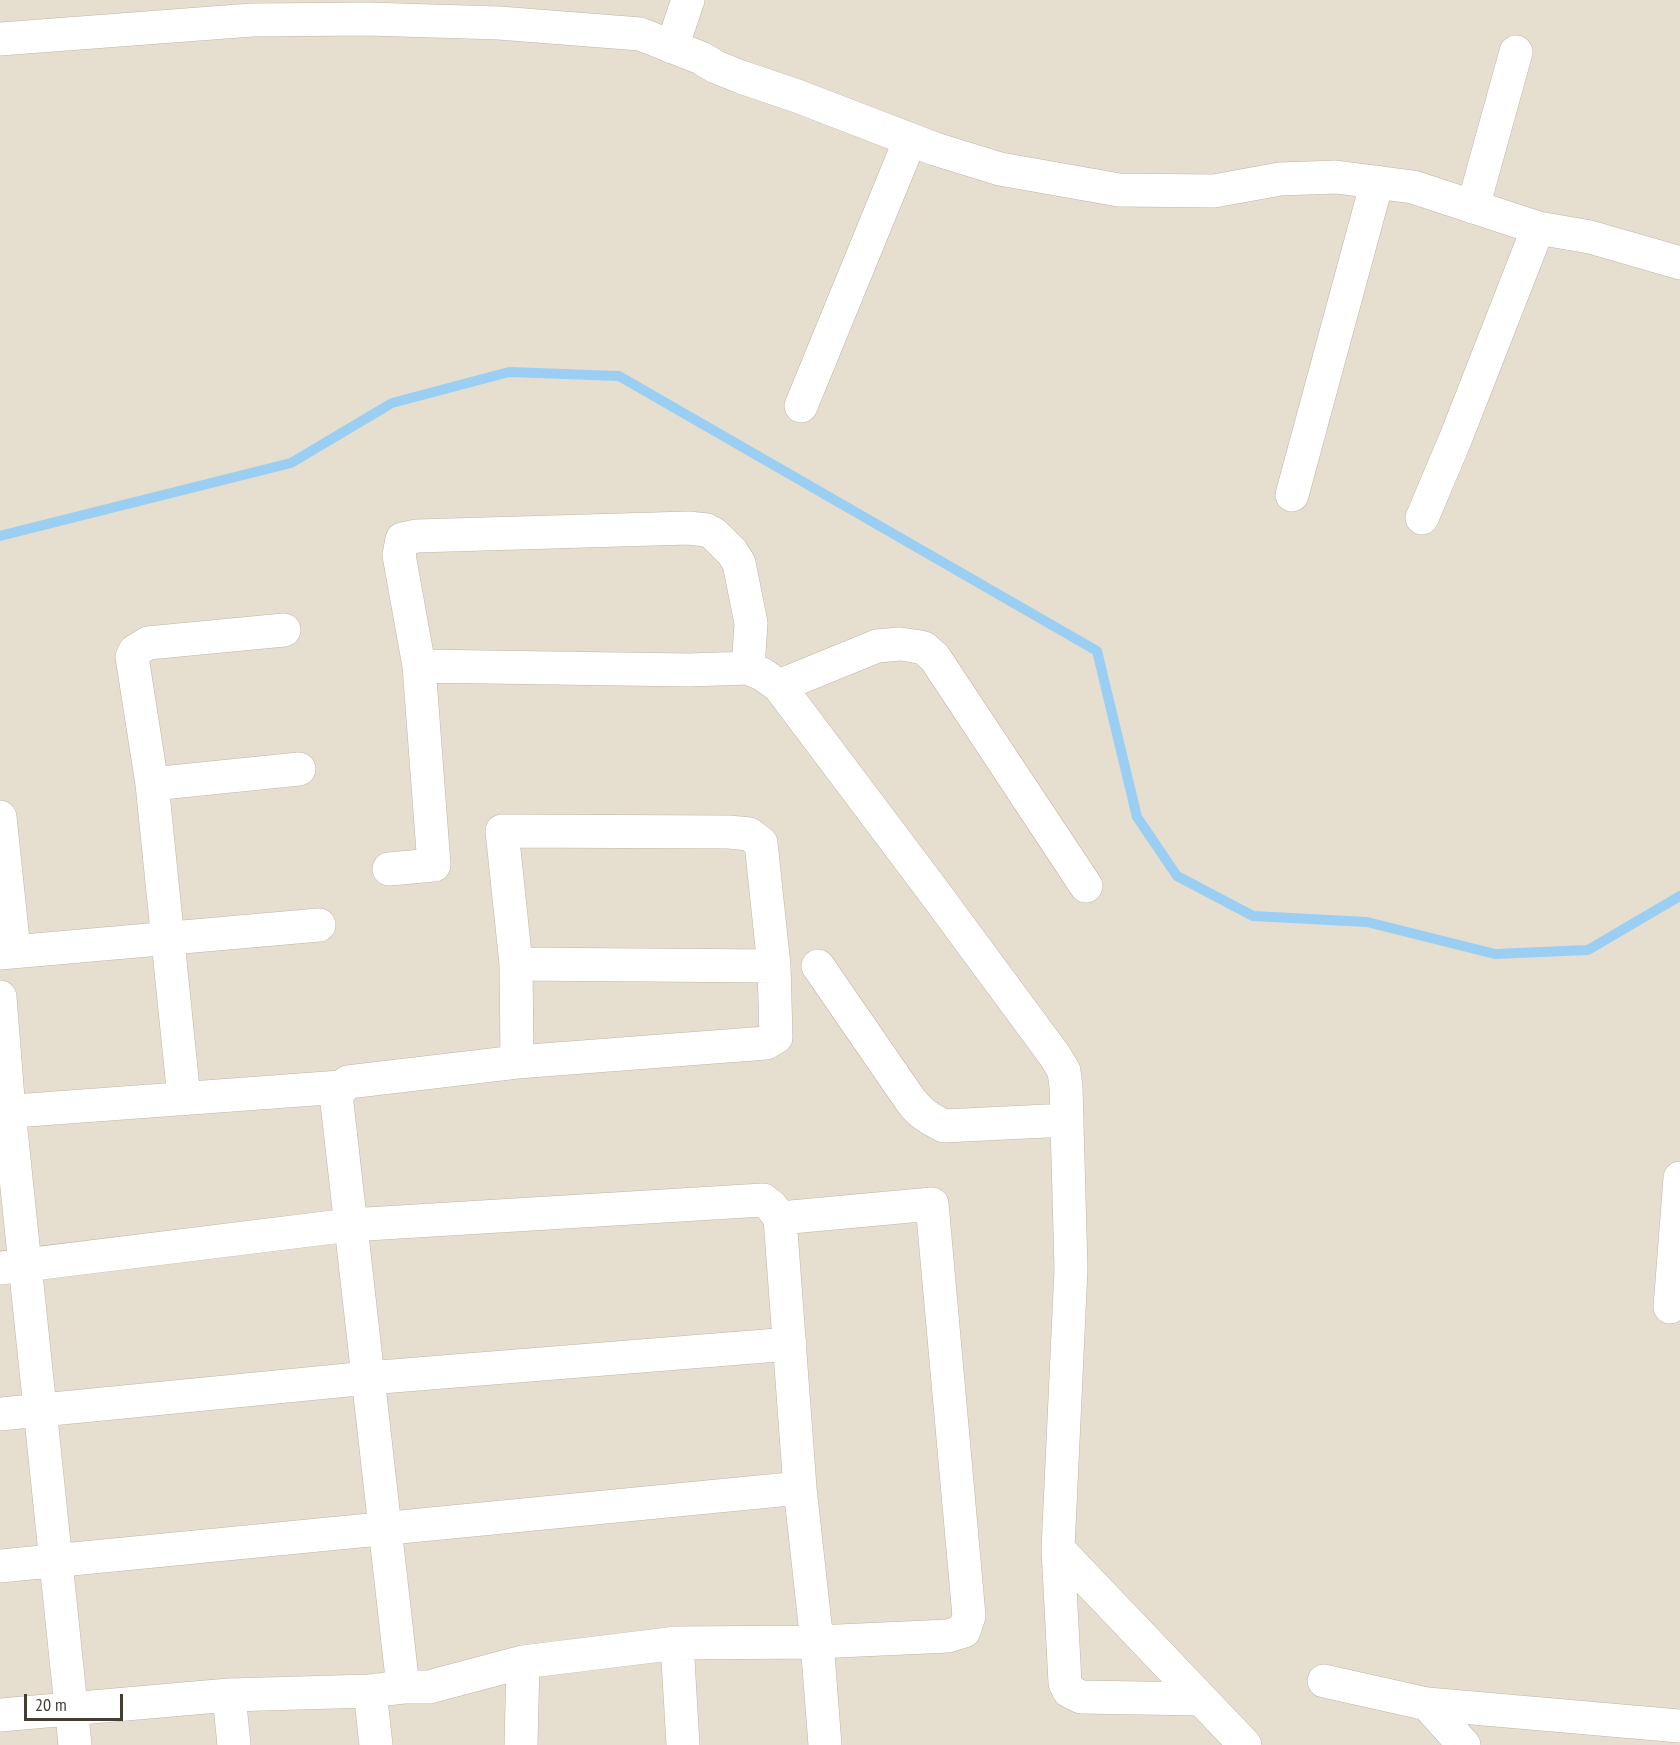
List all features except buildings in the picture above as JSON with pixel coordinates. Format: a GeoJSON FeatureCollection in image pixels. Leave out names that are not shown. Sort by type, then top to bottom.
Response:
{"type":"FeatureCollection","features":[{"type":"Feature","properties":{"kind":"street"},"geometry":{"type":"LineString","coordinates":[[672,47],[688,0]]}},
{"type":"Feature","properties":{"kind":"street"},"geometry":{"type":"LineString","coordinates":[[0,39],[252,20],[367,19],[499,23],[640,34],[741,77],[910,140],[1000,170],[1119,190],[1214,190],[1280,179],[1324,177],[1377,182],[1413,187],[1538,228],[1590,237],[1680,263]]}},
{"type":"Feature","properties":{"kind":"street"},"geometry":{"type":"LineString","coordinates":[[1473,207],[1516,52]]}},
{"type":"Feature","properties":{"kind":"street"},"geometry":{"type":"LineString","coordinates":[[801,406],[910,140]]}},
{"type":"Feature","properties":{"kind":"street"},"geometry":{"type":"LineString","coordinates":[[1292,495],[1377,182]]}},
{"type":"Feature","properties":{"kind":"street"},"geometry":{"type":"LineString","coordinates":[[1422,518],[1538,228]]}},
{"type":"Feature","properties":{"kind":"street"},"geometry":{"type":"LineString","coordinates":[[390,869],[434,865],[419,666],[399,555],[402,539],[417,536],[688,528],[707,530],[732,552],[739,563],[751,623],[748,668]]}},
{"type":"Feature","properties":{"kind":"street"},"geometry":{"type":"LineString","coordinates":[[183,1098],[153,784],[132,657],[135,651],[148,644],[284,630]]}},
{"type":"Feature","properties":{"kind":"street"},"geometry":{"type":"LineString","coordinates":[[778,686],[877,645],[900,644],[924,648],[935,658],[1086,886]]}},
{"type":"Feature","properties":{"kind":"street"},"geometry":{"type":"LineString","coordinates":[[419,666],[689,670],[748,668],[762,674],[778,686],[934,892],[1064,1071],[1071,1269],[1058,1549],[1065,1683],[1068,1691],[1081,1697],[1200,1699]]}},
{"type":"Feature","properties":{"kind":"street"},"geometry":{"type":"LineString","coordinates":[[153,784],[299,769]]}},
{"type":"Feature","properties":{"kind":"street"},"geometry":{"type":"LineString","coordinates":[[0,817],[7,952],[319,925]]}},
{"type":"Feature","properties":{"kind":"street"},"geometry":{"type":"LineString","coordinates":[[403,1687],[336,1094],[348,1082],[517,1062],[766,1043],[776,1037],[774,966],[761,843],[749,834],[717,832],[502,831],[516,964],[517,1062]]}},
{"type":"Feature","properties":{"kind":"street"},"geometry":{"type":"LineString","coordinates":[[516,964],[774,966]]}},
{"type":"Feature","properties":{"kind":"street"},"geometry":{"type":"LineString","coordinates":[[818,966],[910,1101],[932,1120],[944,1126],[1067,1120]]}},
{"type":"Feature","properties":{"kind":"street"},"geometry":{"type":"LineString","coordinates":[[0,997],[12,1267],[40,1410],[75,1745]]}},
{"type":"Feature","properties":{"kind":"street"},"geometry":{"type":"LineString","coordinates":[[5,1112],[341,1087]]}},
{"type":"Feature","properties":{"kind":"street"},"geometry":{"type":"LineString","coordinates":[[1670,1307],[1680,1178]]}},
{"type":"Feature","properties":{"kind":"street"},"geometry":{"type":"LineString","coordinates":[[12,1267],[350,1225],[763,1200],[780,1218],[800,1488],[817,1642],[825,1745]]}},
{"type":"Feature","properties":{"kind":"street"},"geometry":{"type":"LineString","coordinates":[[0,1715],[229,1695],[429,1687],[523,1662],[677,1643],[817,1642],[948,1636],[964,1630],[969,1616],[932,1204],[780,1218]]}},
{"type":"Feature","properties":{"kind":"street"},"geometry":{"type":"LineString","coordinates":[[0,1414],[368,1378],[790,1344]]}},
{"type":"Feature","properties":{"kind":"street"},"geometry":{"type":"LineString","coordinates":[[0,1566],[800,1488]]}},
{"type":"Feature","properties":{"kind":"street"},"geometry":{"type":"LineString","coordinates":[[1058,1549],[1245,1745]]}},
{"type":"Feature","properties":{"kind":"street"},"geometry":{"type":"LineString","coordinates":[[677,1643],[683,1745]]}},
{"type":"Feature","properties":{"kind":"street"},"geometry":{"type":"LineString","coordinates":[[521,1745],[523,1662]]}},
{"type":"Feature","properties":{"kind":"street"},"geometry":{"type":"LineString","coordinates":[[1324,1682],[1427,1704],[1680,1726]]}},
{"type":"Feature","properties":{"kind":"street"},"geometry":{"type":"LineString","coordinates":[[370,1691],[376,1745]]}},
{"type":"Feature","properties":{"kind":"street"},"geometry":{"type":"LineString","coordinates":[[229,1695],[234,1745]]}},
{"type":"Feature","properties":{"kind":"street"},"geometry":{"type":"LineString","coordinates":[[1427,1704],[1464,1745]]}},
{"type":"Feature","properties":{"kind":"shaded area"},"geometry":{"type":"Polygon","coordinates":[[[0,0],[1680,0],[1680,1745],[0,1745],[0,0]]]}},
{"type":"Feature","properties":{"kind":"waterway"},"geometry":{"type":"LineString","coordinates":[[0,536],[291,463],[392,403],[509,372],[619,376],[1097,651],[1137,817],[1177,876],[1253,916],[1367,922],[1495,954],[1588,950],[1680,896]]}}]}
